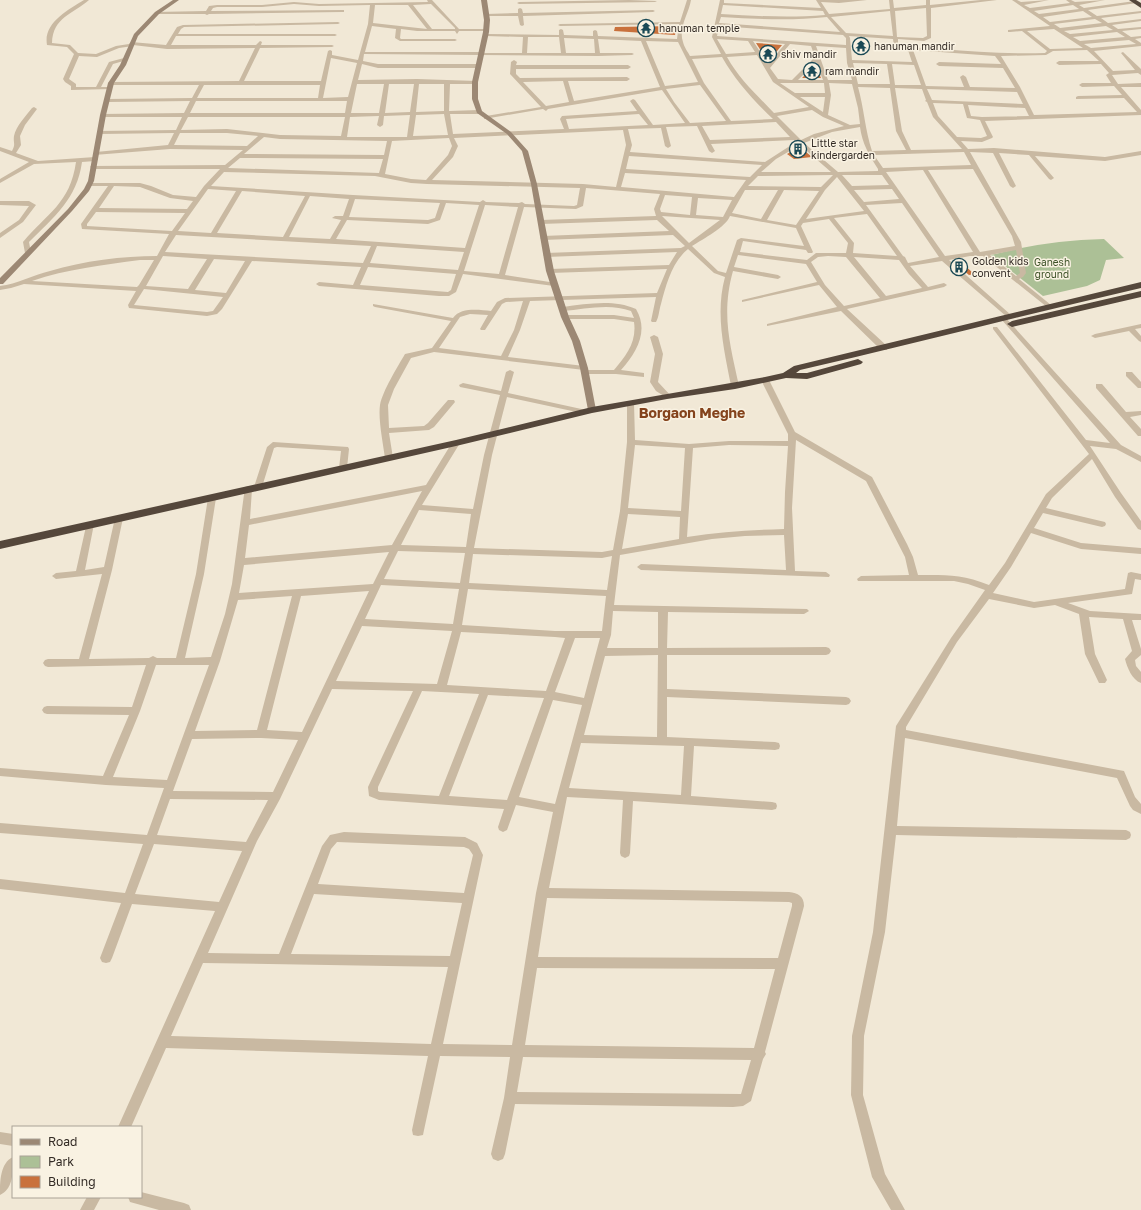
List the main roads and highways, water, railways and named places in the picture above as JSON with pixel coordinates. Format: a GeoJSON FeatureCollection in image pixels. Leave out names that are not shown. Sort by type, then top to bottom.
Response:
{"type":"FeatureCollection","features":[{"type":"Feature","properties":{"kind":"highway"},"geometry":{"type":"LineString","coordinates":[[0,545],[456,443],[589,411],[667,396],[735,386],[786,375],[807,376],[995,328],[1007,319],[1048,306],[1141,285]]}},
{"type":"Feature","properties":{"kind":"highway"},"geometry":{"type":"LineString","coordinates":[[786,375],[797,368],[1007,319],[1141,294]]}},
{"type":"Feature","properties":{"kind":"place","name":"hanuman temple"},"geometry":{"type":"Point","coordinates":[646,28]}},
{"type":"Feature","properties":{"kind":"place","name":"hanuman mandir"},"geometry":{"type":"Point","coordinates":[861,46]}},
{"type":"Feature","properties":{"kind":"place","name":"shiv mandir"},"geometry":{"type":"Point","coordinates":[768,54]}},
{"type":"Feature","properties":{"kind":"place","name":"ram mandir"},"geometry":{"type":"Point","coordinates":[812,71]}},
{"type":"Feature","properties":{"kind":"place","name":"Little star kindergarden"},"geometry":{"type":"Point","coordinates":[798,149]}},
{"type":"Feature","properties":{"kind":"place","name":"Golden kids convent"},"geometry":{"type":"Point","coordinates":[959,267]}},
{"type":"Feature","properties":{"kind":"district","name":"Borgaon Meghe"},"geometry":{"type":"Point","coordinates":[692,413]}},
{"type":"Feature","properties":{"kind":"park label","name":"Ganesh ground"},"geometry":{"type":"Point","coordinates":[1052,268]}}]}
